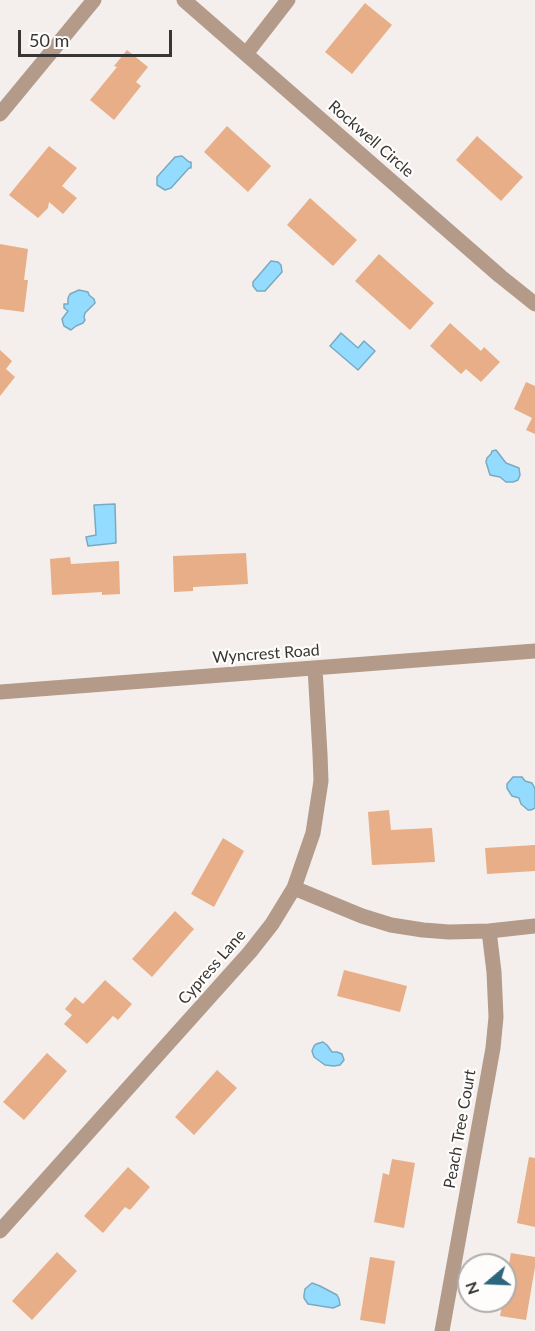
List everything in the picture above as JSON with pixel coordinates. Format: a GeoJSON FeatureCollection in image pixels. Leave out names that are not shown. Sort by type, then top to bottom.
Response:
{"type":"FeatureCollection","features":[{"type":"Feature","properties":{"kind":"street"},"geometry":{"type":"LineString","coordinates":[[0,114],[94,0]]}},
{"type":"Feature","properties":{"kind":"street","name":"Rockwell Circle"},"geometry":{"type":"LineString","coordinates":[[184,0],[535,304]]}},
{"type":"Feature","properties":{"kind":"street"},"geometry":{"type":"LineString","coordinates":[[246,54],[288,0]]}},
{"type":"Feature","properties":{"kind":"street","name":"Wyncrest Road"},"geometry":{"type":"LineString","coordinates":[[0,692],[535,651]]}},
{"type":"Feature","properties":{"kind":"street","name":"Cypress Lane"},"geometry":{"type":"LineString","coordinates":[[0,1231],[250,952],[272,924],[294,888],[313,833],[321,781],[315,668]]}},
{"type":"Feature","properties":{"kind":"street"},"geometry":{"type":"LineString","coordinates":[[294,888],[362,916],[391,925],[449,932],[535,926]]}},
{"type":"Feature","properties":{"kind":"street","name":"Peach Tree Court"},"geometry":{"type":"LineString","coordinates":[[442,1331],[493,1048],[496,1017],[495,983],[489,931]]}},
{"type":"Feature","properties":{"kind":"water"},"geometry":{"type":"Polygon","coordinates":[[[182,156],[191,162],[191,168],[171,188],[165,190],[157,185],[157,177],[175,157],[182,156]]]}},
{"type":"Feature","properties":{"kind":"water"},"geometry":{"type":"Polygon","coordinates":[[[271,261],[281,265],[282,272],[265,291],[257,291],[253,282],[271,261]]]}},
{"type":"Feature","properties":{"kind":"water"},"geometry":{"type":"Polygon","coordinates":[[[79,290],[88,292],[95,303],[85,313],[83,323],[71,330],[63,323],[62,319],[68,311],[64,308],[64,304],[68,304],[70,294],[79,290]]]}},
{"type":"Feature","properties":{"kind":"water"},"geometry":{"type":"Polygon","coordinates":[[[341,333],[358,348],[364,341],[375,351],[358,370],[330,346],[341,333]]]}},
{"type":"Feature","properties":{"kind":"water"},"geometry":{"type":"Polygon","coordinates":[[[496,450],[506,463],[519,468],[518,480],[506,482],[500,477],[490,475],[486,462],[492,451],[496,450]]]}},
{"type":"Feature","properties":{"kind":"water"},"geometry":{"type":"Polygon","coordinates":[[[115,504],[116,543],[88,546],[86,537],[96,535],[94,505],[115,504]]]}},
{"type":"Feature","properties":{"kind":"water"},"geometry":{"type":"Polygon","coordinates":[[[513,777],[522,777],[525,781],[532,783],[535,789],[535,808],[528,810],[521,804],[519,798],[512,796],[507,784],[513,777]]]}},
{"type":"Feature","properties":{"kind":"water"},"geometry":{"type":"Polygon","coordinates":[[[323,1042],[332,1052],[342,1054],[344,1060],[340,1065],[325,1065],[314,1057],[312,1051],[314,1046],[323,1042]]]}},
{"type":"Feature","properties":{"kind":"water"},"geometry":{"type":"Polygon","coordinates":[[[312,1283],[337,1295],[340,1305],[333,1308],[308,1304],[304,1298],[305,1289],[312,1283]]]}},
{"type":"Feature","properties":{"kind":"building"},"geometry":{"type":"Polygon","coordinates":[[[365,3],[392,25],[352,74],[325,52],[365,3]]]}},
{"type":"Feature","properties":{"kind":"building"},"geometry":{"type":"Polygon","coordinates":[[[127,50],[148,67],[136,82],[141,86],[114,120],[90,100],[117,67],[114,66],[127,50]]]}},
{"type":"Feature","properties":{"kind":"building"},"geometry":{"type":"Polygon","coordinates":[[[227,126],[271,166],[248,192],[204,152],[227,126]]]}},
{"type":"Feature","properties":{"kind":"building"},"geometry":{"type":"Polygon","coordinates":[[[477,136],[523,177],[501,201],[456,160],[477,136]]]}},
{"type":"Feature","properties":{"kind":"building"},"geometry":{"type":"Polygon","coordinates":[[[49,146],[77,168],[62,186],[77,198],[63,214],[49,202],[48,208],[38,218],[9,195],[49,146]]]}},
{"type":"Feature","properties":{"kind":"building"},"geometry":{"type":"Polygon","coordinates":[[[310,198],[357,240],[333,266],[287,225],[310,198]]]}},
{"type":"Feature","properties":{"kind":"building"},"geometry":{"type":"Polygon","coordinates":[[[0,244],[28,249],[24,280],[28,280],[24,312],[0,309],[0,244]]]}},
{"type":"Feature","properties":{"kind":"building"},"geometry":{"type":"Polygon","coordinates":[[[379,254],[434,303],[410,330],[355,281],[379,254]]]}},
{"type":"Feature","properties":{"kind":"building"},"geometry":{"type":"Polygon","coordinates":[[[450,323],[481,351],[484,347],[500,362],[481,382],[466,369],[461,374],[430,346],[450,323]]]}},
{"type":"Feature","properties":{"kind":"building"},"geometry":{"type":"Polygon","coordinates":[[[0,350],[12,361],[6,369],[15,377],[0,396],[0,350]]]}},
{"type":"Feature","properties":{"kind":"building"},"geometry":{"type":"Polygon","coordinates":[[[526,382],[535,386],[535,434],[526,430],[532,418],[514,409],[526,382]]]}},
{"type":"Feature","properties":{"kind":"building"},"geometry":{"type":"Polygon","coordinates":[[[246,553],[248,584],[193,587],[193,591],[174,592],[173,556],[246,553]]]}},
{"type":"Feature","properties":{"kind":"building"},"geometry":{"type":"Polygon","coordinates":[[[70,557],[71,564],[119,561],[120,594],[102,595],[102,592],[52,595],[50,559],[70,557]]]}},
{"type":"Feature","properties":{"kind":"building"},"geometry":{"type":"Polygon","coordinates":[[[389,810],[391,830],[432,828],[435,862],[372,865],[368,812],[389,810]]]}},
{"type":"Feature","properties":{"kind":"building"},"geometry":{"type":"Polygon","coordinates":[[[223,838],[244,851],[214,907],[191,894],[223,838]]]}},
{"type":"Feature","properties":{"kind":"building"},"geometry":{"type":"Polygon","coordinates":[[[535,845],[535,871],[487,874],[485,848],[535,845]]]}},
{"type":"Feature","properties":{"kind":"building"},"geometry":{"type":"Polygon","coordinates":[[[175,911],[194,929],[152,977],[132,959],[175,911]]]}},
{"type":"Feature","properties":{"kind":"building"},"geometry":{"type":"Polygon","coordinates":[[[344,970],[407,986],[400,1012],[337,996],[344,970]]]}},
{"type":"Feature","properties":{"kind":"building"},"geometry":{"type":"Polygon","coordinates":[[[105,980],[132,1004],[118,1020],[113,1016],[87,1044],[64,1024],[72,1015],[65,1009],[75,997],[83,1004],[105,980]]]}},
{"type":"Feature","properties":{"kind":"building"},"geometry":{"type":"Polygon","coordinates":[[[47,1053],[67,1071],[24,1120],[3,1102],[47,1053]]]}},
{"type":"Feature","properties":{"kind":"building"},"geometry":{"type":"Polygon","coordinates":[[[217,1070],[237,1088],[194,1135],[175,1117],[217,1070]]]}},
{"type":"Feature","properties":{"kind":"building"},"geometry":{"type":"Polygon","coordinates":[[[529,1157],[535,1158],[535,1227],[517,1223],[529,1157]]]}},
{"type":"Feature","properties":{"kind":"building"},"geometry":{"type":"Polygon","coordinates":[[[392,1159],[415,1163],[404,1228],[374,1222],[383,1173],[389,1175],[392,1159]]]}},
{"type":"Feature","properties":{"kind":"building"},"geometry":{"type":"Polygon","coordinates":[[[128,1167],[150,1187],[130,1210],[125,1207],[103,1233],[84,1216],[128,1167]]]}},
{"type":"Feature","properties":{"kind":"building"},"geometry":{"type":"Polygon","coordinates":[[[57,1252],[77,1271],[32,1320],[12,1301],[57,1252]]]}},
{"type":"Feature","properties":{"kind":"building"},"geometry":{"type":"Polygon","coordinates":[[[517,1254],[535,1257],[526,1320],[500,1316],[501,1313],[517,1313],[517,1254]]]}},
{"type":"Feature","properties":{"kind":"building"},"geometry":{"type":"Polygon","coordinates":[[[370,1257],[395,1261],[385,1324],[360,1320],[370,1257]]]}}]}
